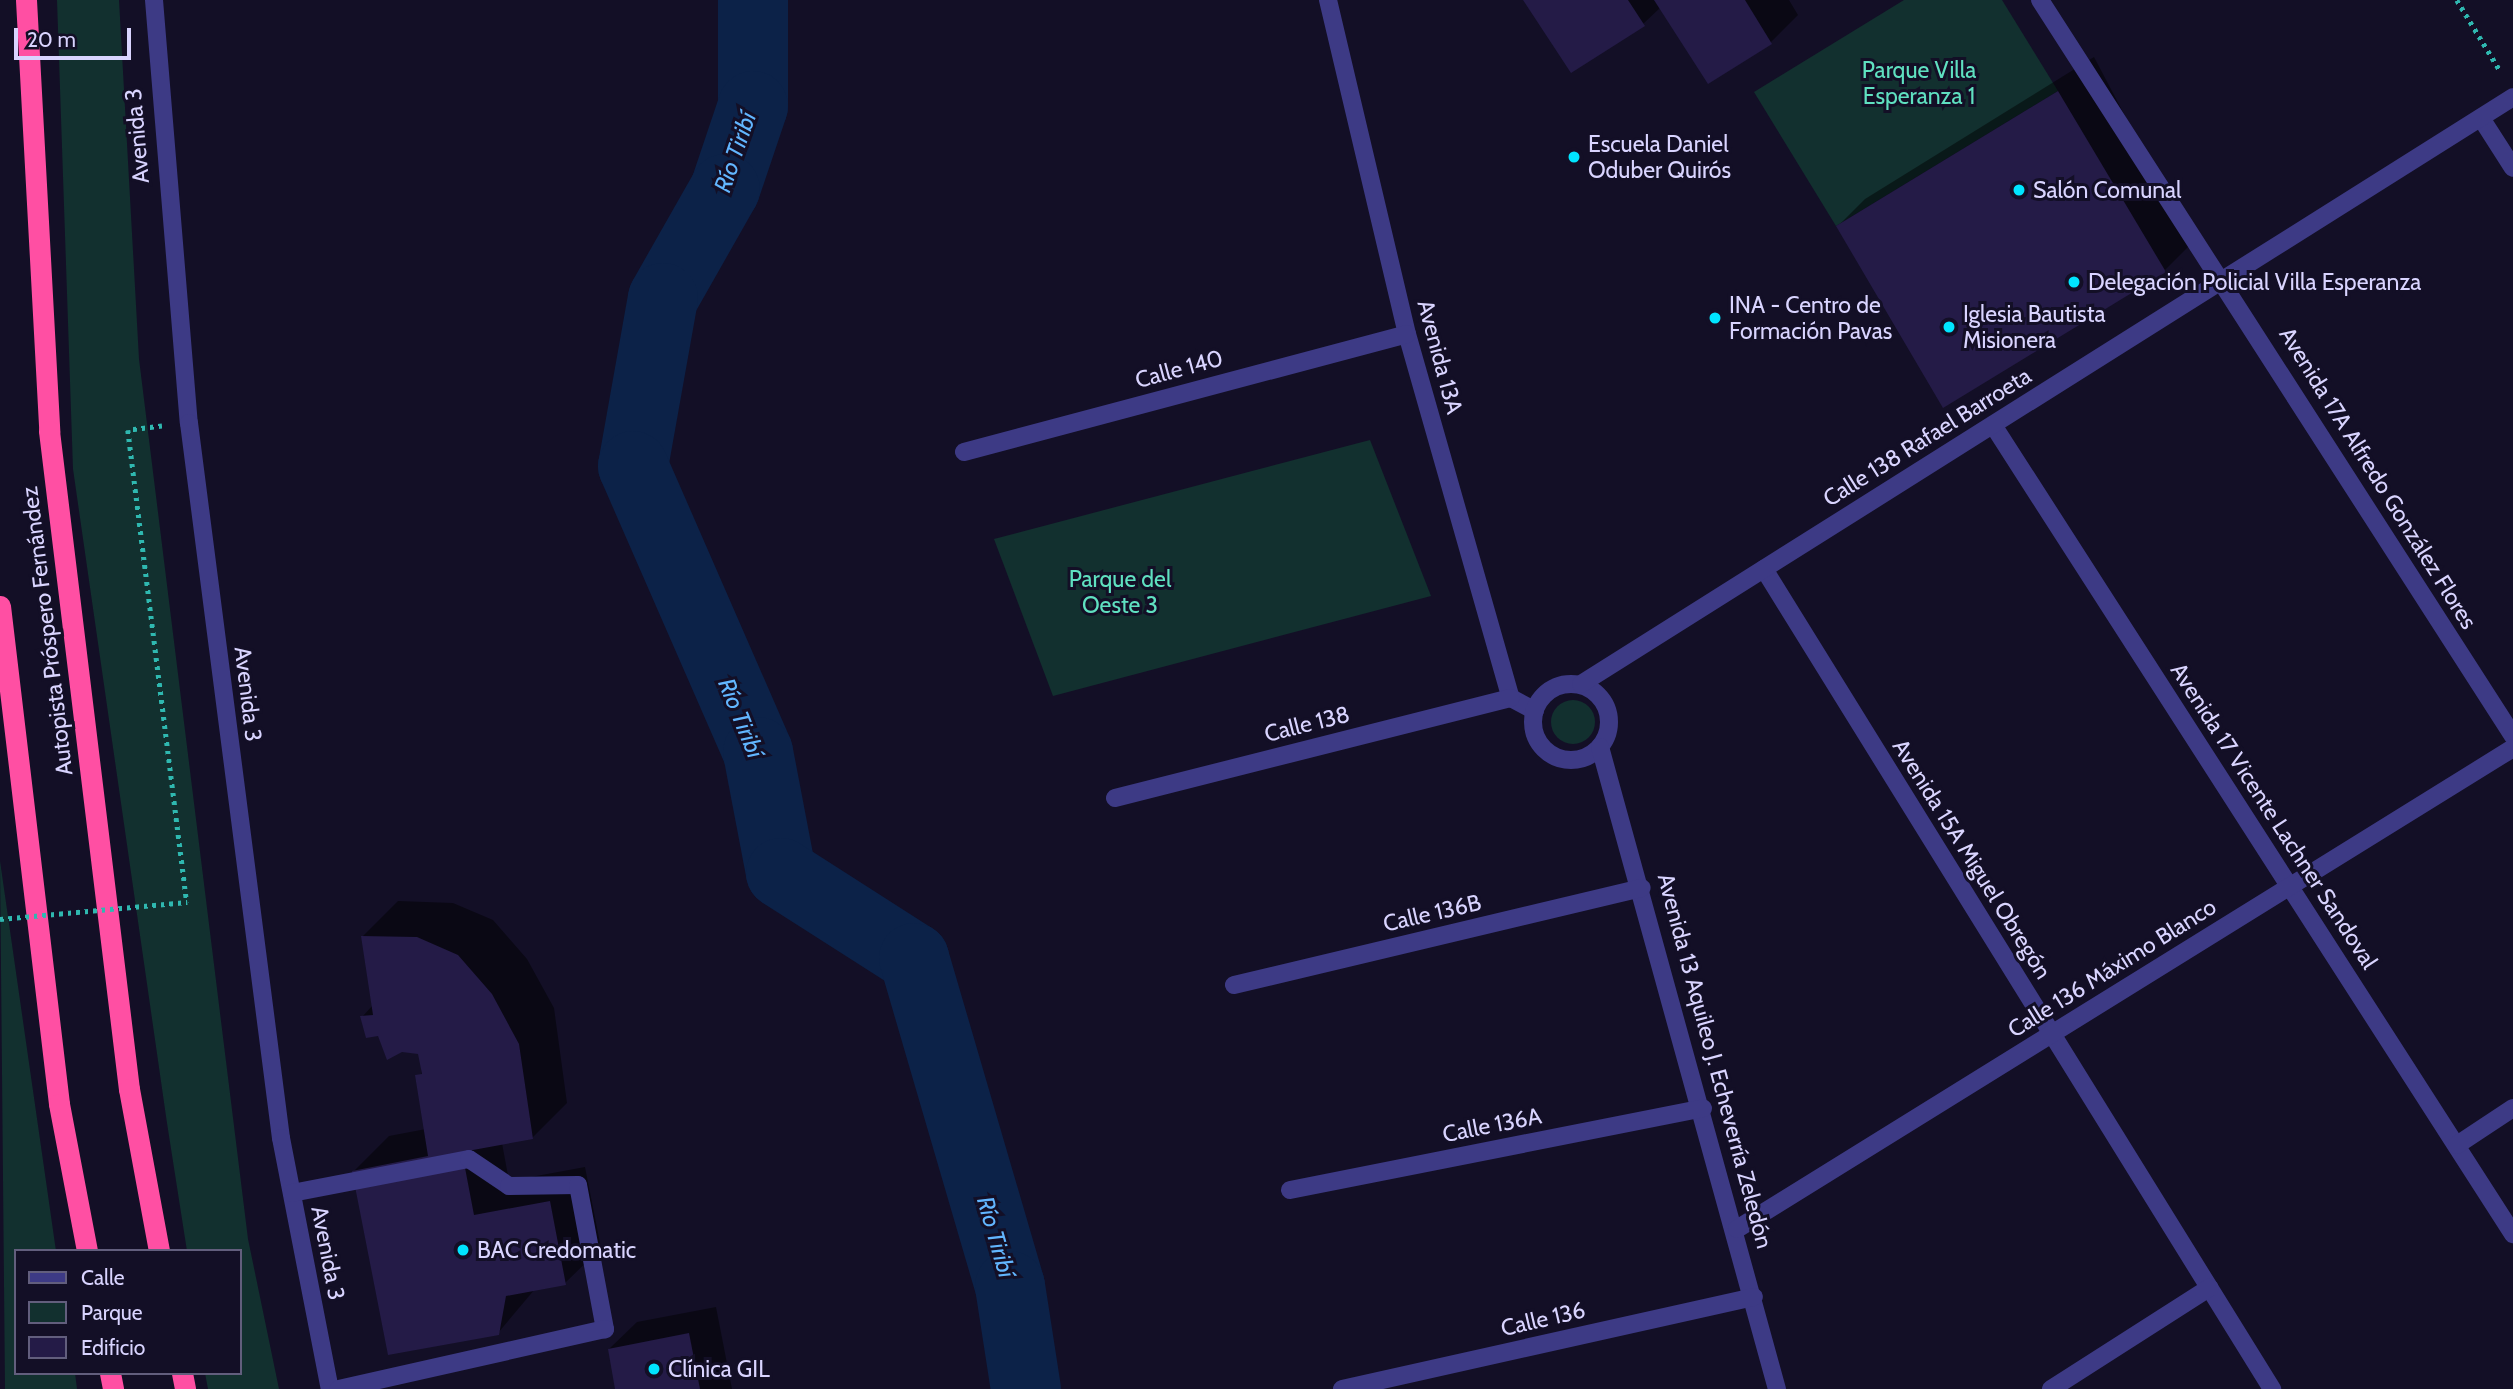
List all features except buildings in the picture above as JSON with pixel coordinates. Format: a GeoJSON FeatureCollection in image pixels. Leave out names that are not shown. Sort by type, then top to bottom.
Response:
{"type":"FeatureCollection","features":[{"type":"Feature","properties":{"kind":"highway","name":"Autopista Próspero Fernández"},"geometry":{"type":"LineString","coordinates":[[26,0],[49,431],[129,1089],[159,1249]]}},
{"type":"Feature","properties":{"kind":"highway","name":"Autopista Próspero Fernández"},"geometry":{"type":"LineString","coordinates":[[0,606],[59,1104],[87,1249]]}},
{"type":"Feature","properties":{"kind":"street","name":"Avenida 3"},"geometry":{"type":"LineString","coordinates":[[154,0],[189,423],[292,1193],[330,1389]]}},
{"type":"Feature","properties":{"kind":"street","name":"Avenida 13A"},"geometry":{"type":"LineString","coordinates":[[1328,0],[1407,334],[1511,698]]}},
{"type":"Feature","properties":{"kind":"street","name":"Avenida 17A Alfredo González Flores"},"geometry":{"type":"LineString","coordinates":[[2040,0],[2223,280],[2513,736]]}},
{"type":"Feature","properties":{"kind":"street","name":"Calle 138 Rafael Barroeta"},"geometry":{"type":"LineString","coordinates":[[1581,684],[2513,97]]}},
{"type":"Feature","properties":{"kind":"street"},"geometry":{"type":"LineString","coordinates":[[2481,118],[2513,168]]}},
{"type":"Feature","properties":{"kind":"street","name":"Calle 140"},"geometry":{"type":"LineString","coordinates":[[964,452],[1407,334]]}},
{"type":"Feature","properties":{"kind":"street","name":"Avenida 17 Vicente Lachner Sandoval"},"geometry":{"type":"LineString","coordinates":[[1993,425],[2513,1234]]}},
{"type":"Feature","properties":{"kind":"street","name":"Avenida 15A Miguel Obregón"},"geometry":{"type":"LineString","coordinates":[[1764,569],[2272,1389]]}},
{"type":"Feature","properties":{"kind":"street"},"geometry":{"type":"LineString","coordinates":[[1581,684],[1608,711],[1600,747],[1578,760],[1553,755],[1536,737],[1535,711],[1547,691],[1581,684]]}},
{"type":"Feature","properties":{"kind":"street"},"geometry":{"type":"LineString","coordinates":[[1511,698],[1535,711]]}},
{"type":"Feature","properties":{"kind":"street","name":"Calle 138"},"geometry":{"type":"LineString","coordinates":[[1115,798],[1511,698]]}},
{"type":"Feature","properties":{"kind":"street","name":"Avenida 13 Aquileo J. Echeverría Zeledón"},"geometry":{"type":"LineString","coordinates":[[1600,747],[1737,1229],[1777,1389]]}},
{"type":"Feature","properties":{"kind":"street","name":"Calle 136 Máximo Blanco"},"geometry":{"type":"LineString","coordinates":[[1737,1229],[2513,748]]}},
{"type":"Feature","properties":{"kind":"street","name":"Calle 136B"},"geometry":{"type":"LineString","coordinates":[[1234,985],[1642,888]]}},
{"type":"Feature","properties":{"kind":"street","name":"Calle 136A"},"geometry":{"type":"LineString","coordinates":[[1290,1190],[1703,1108]]}},
{"type":"Feature","properties":{"kind":"street"},"geometry":{"type":"LineString","coordinates":[[2457,1145],[2513,1108]]}},
{"type":"Feature","properties":{"kind":"street"},"geometry":{"type":"LineString","coordinates":[[292,1193],[469,1159],[509,1186],[578,1185],[606,1328],[339,1389]]}},
{"type":"Feature","properties":{"kind":"street"},"geometry":{"type":"LineString","coordinates":[[2051,1389],[2209,1288]]}},
{"type":"Feature","properties":{"kind":"street","name":"Calle 136"},"geometry":{"type":"LineString","coordinates":[[1342,1389],[1754,1297]]}},
{"type":"Feature","properties":{"kind":"path"},"geometry":{"type":"LineString","coordinates":[[2457,0],[2506,79]]}},
{"type":"Feature","properties":{"kind":"path"},"geometry":{"type":"LineString","coordinates":[[0,919],[187,902],[128,429]]}},
{"type":"Feature","properties":{"kind":"green space"},"geometry":{"type":"Polygon","coordinates":[[[57,0],[119,0],[139,359],[248,1239],[279,1389],[208,1389],[205,1375],[242,1375],[242,1249],[187,1249],[73,469],[57,0]]]}},
{"type":"Feature","properties":{"kind":"green space","name":"Parque Villa Esperanza 1"},"geometry":{"type":"Polygon","coordinates":[[[1904,0],[2002,0],[2058,91],[1836,226],[1754,92],[1904,0]]]}},
{"type":"Feature","properties":{"kind":"green space","name":"Parque del Oeste 3"},"geometry":{"type":"Polygon","coordinates":[[[1370,440],[1431,596],[1053,696],[994,539],[1370,440]]]}},
{"type":"Feature","properties":{"kind":"green space"},"geometry":{"type":"Polygon","coordinates":[[[1573,700],[1582,701],[1589,706],[1594,713],[1594,731],[1589,738],[1582,743],[1573,744],[1564,743],[1557,738],[1552,731],[1551,722],[1552,713],[1557,706],[1564,701],[1573,700]]]}},
{"type":"Feature","properties":{"kind":"green space"},"geometry":{"type":"Polygon","coordinates":[[[0,861],[56,1249],[14,1249],[14,1375],[75,1375],[77,1389],[5,1389],[0,861]]]}},
{"type":"Feature","properties":{"kind":"waterway","name":"Río Tiribí"},"geometry":{"type":"LineString","coordinates":[[753,0],[753,106],[725,189],[663,298],[633,466],[758,752],[781,873],[914,958],[1010,1286],[1026,1389]]}},
{"type":"Feature","properties":{"kind":"place","name":"Escuela Daniel Oduber Quirós"},"geometry":{"type":"Point","coordinates":[1574,157]}},
{"type":"Feature","properties":{"kind":"place","name":"Salón Comunal"},"geometry":{"type":"Point","coordinates":[2019,190]}},
{"type":"Feature","properties":{"kind":"place","name":"Delegación Policial Villa Esperanza"},"geometry":{"type":"Point","coordinates":[2074,282]}},
{"type":"Feature","properties":{"kind":"place","name":"INA - Centro de Formación Pavas"},"geometry":{"type":"Point","coordinates":[1715,318]}},
{"type":"Feature","properties":{"kind":"place","name":"Iglesia Bautista Misionera"},"geometry":{"type":"Point","coordinates":[1949,327]}},
{"type":"Feature","properties":{"kind":"place","name":"BAC Credomatic"},"geometry":{"type":"Point","coordinates":[463,1250]}},
{"type":"Feature","properties":{"kind":"place","name":"Clínica GIL"},"geometry":{"type":"Point","coordinates":[654,1369]}}]}
